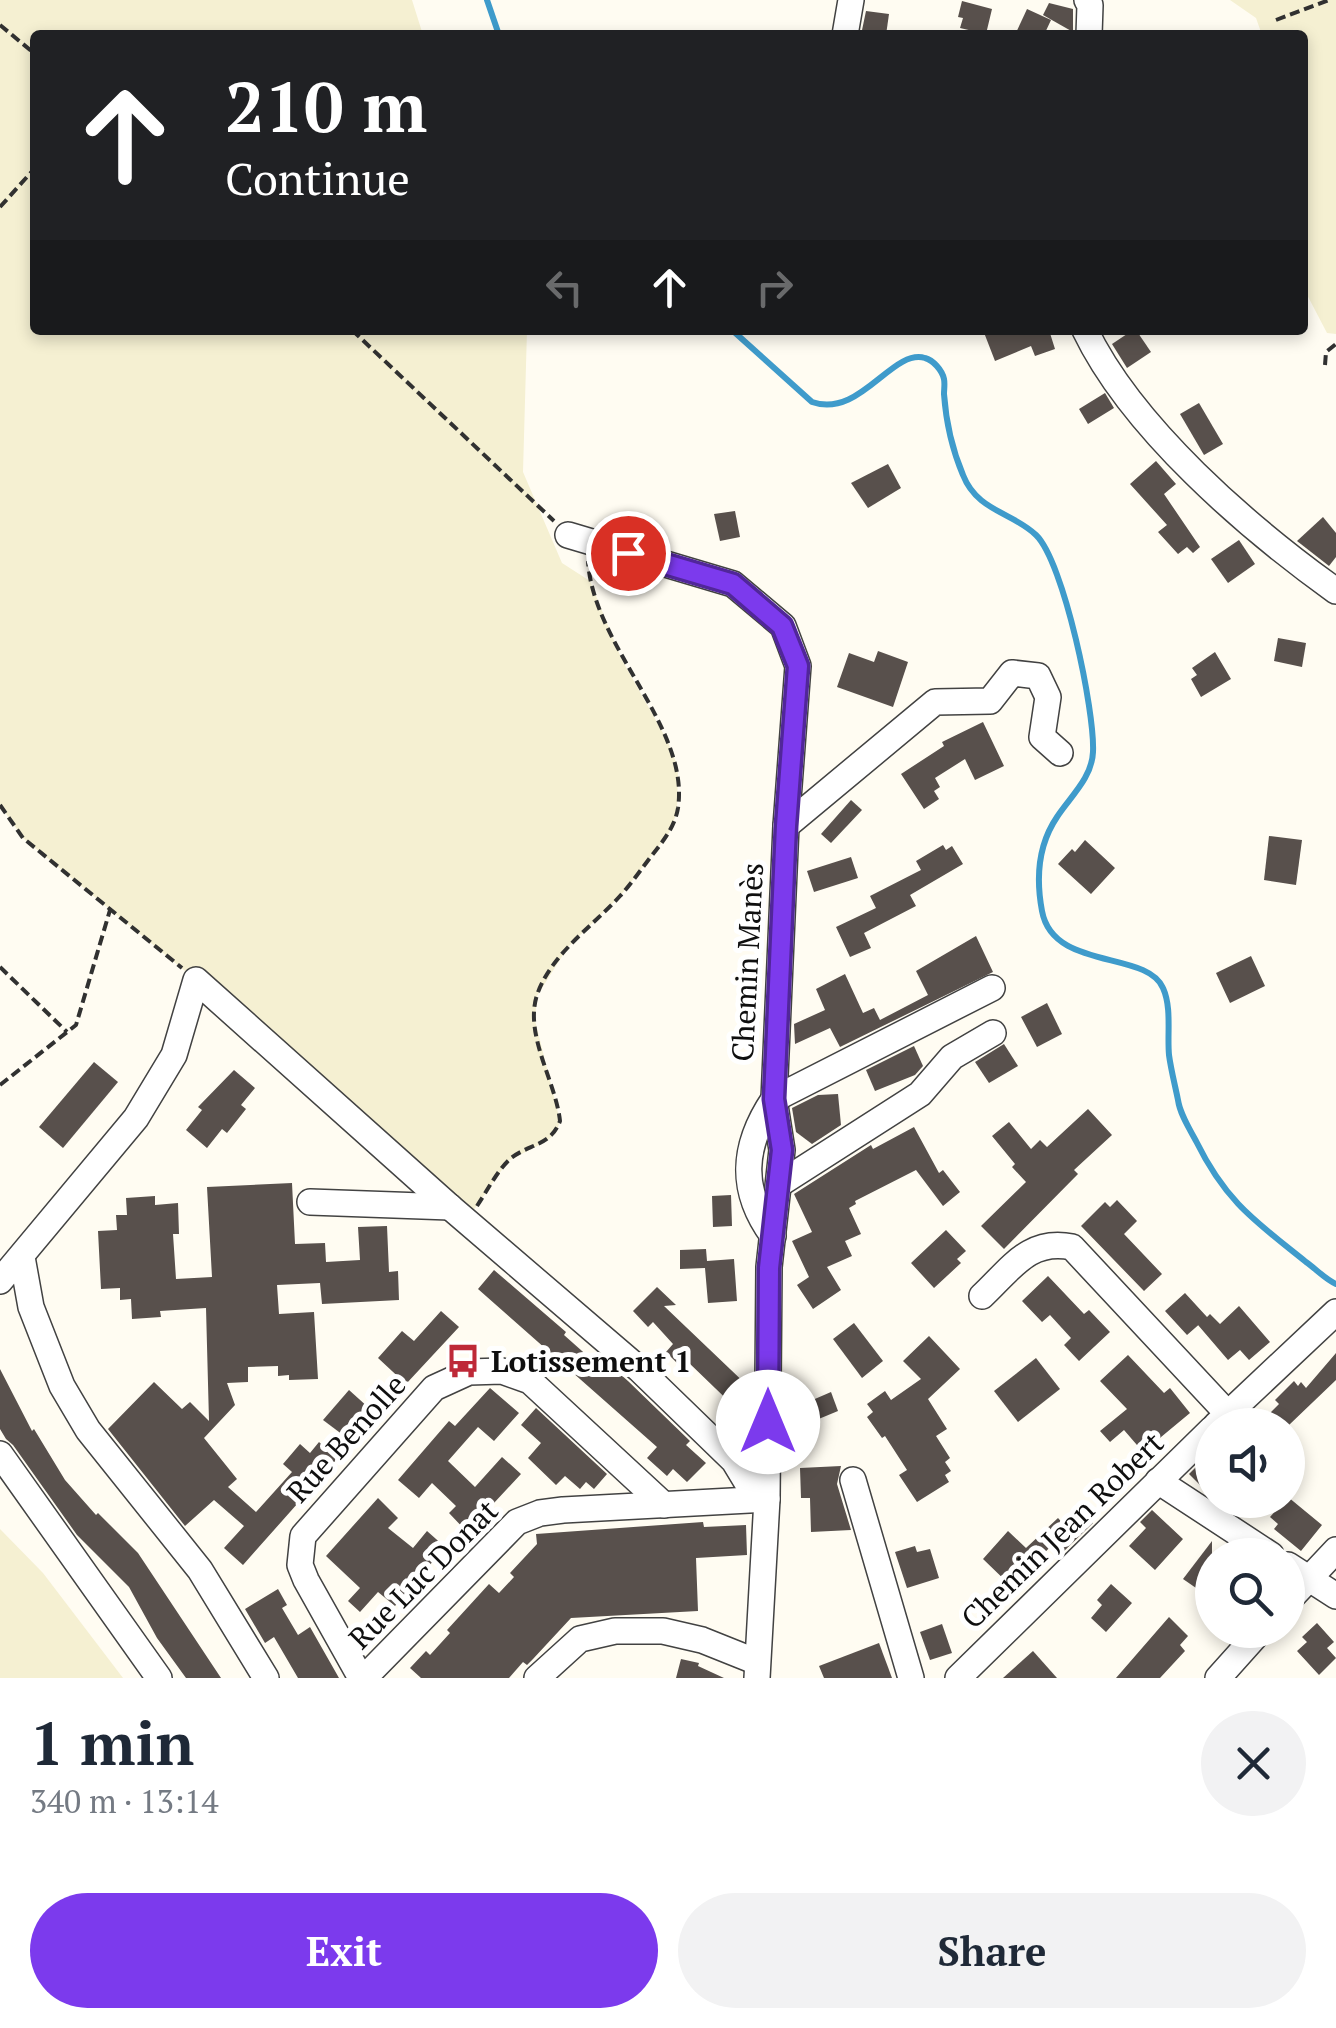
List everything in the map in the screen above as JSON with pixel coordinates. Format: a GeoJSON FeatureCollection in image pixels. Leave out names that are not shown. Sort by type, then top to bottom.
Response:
{"type":"FeatureCollection","features":[{"type":"Feature","properties":{"kind":"street"},"geometry":{"type":"LineString","coordinates":[[846,30],[851,0]]}},
{"type":"Feature","properties":{"kind":"street"},"geometry":{"type":"LineString","coordinates":[[1088,2],[1089,30]]}},
{"type":"Feature","properties":{"kind":"street"},"geometry":{"type":"LineString","coordinates":[[1087,335],[1098,357],[1152,428],[1274,547],[1336,591]]}},
{"type":"Feature","properties":{"kind":"street"},"geometry":{"type":"LineString","coordinates":[[580,538],[733,584],[782,626],[795,652],[799,681],[786,826]]}},
{"type":"Feature","properties":{"kind":"street","name":"Chemin Manès"},"geometry":{"type":"LineString","coordinates":[[757,1670],[769,1268],[781,1183],[781,1137],[774,1099],[786,826],[935,702],[990,701],[1012,674],[1038,676],[1048,697],[1042,737],[1060,753]]}},
{"type":"Feature","properties":{"kind":"street"},"geometry":{"type":"LineString","coordinates":[[0,1281],[136,1118],[174,1055],[196,980],[639,1369],[734,1461],[762,1499]]}},
{"type":"Feature","properties":{"kind":"street"},"geometry":{"type":"LineString","coordinates":[[773,1236],[752,1200],[748,1168],[758,1128],[774,1099],[992,988]]}},
{"type":"Feature","properties":{"kind":"street"},"geometry":{"type":"LineString","coordinates":[[781,1183],[920,1094],[952,1058],[993,1034]]}},
{"type":"Feature","properties":{"kind":"street"},"geometry":{"type":"LineString","coordinates":[[310,1202],[458,1214]]}},
{"type":"Feature","properties":{"kind":"street"},"geometry":{"type":"LineString","coordinates":[[982,1296],[1034,1247],[1052,1242],[1072,1247],[1207,1408]]}},
{"type":"Feature","properties":{"kind":"street"},"geometry":{"type":"LineString","coordinates":[[22,1258],[31,1307],[71,1401],[106,1454],[200,1570],[266,1678]]}},
{"type":"Feature","properties":{"kind":"street","name":"Chemin Jean Robert"},"geometry":{"type":"LineString","coordinates":[[1234,1408],[1336,1312]]}},
{"type":"Feature","properties":{"kind":"street","name":"Rue Benolle"},"geometry":{"type":"LineString","coordinates":[[362,1678],[306,1580],[300,1565],[302,1536],[434,1388],[469,1372],[502,1370],[530,1381],[664,1505]]}},
{"type":"Feature","properties":{"kind":"street","name":"Chemin Jean Robert"},"geometry":{"type":"LineString","coordinates":[[958,1678],[1195,1445]]}},
{"type":"Feature","properties":{"kind":"street"},"geometry":{"type":"LineString","coordinates":[[0,1454],[158,1678]]}},
{"type":"Feature","properties":{"kind":"street"},"geometry":{"type":"LineString","coordinates":[[854,1480],[911,1678]]}},
{"type":"Feature","properties":{"kind":"street"},"geometry":{"type":"LineString","coordinates":[[1158,1481],[1246,1538]]}},
{"type":"Feature","properties":{"kind":"street","name":"Rue Luc Donat"},"geometry":{"type":"LineString","coordinates":[[362,1678],[517,1522],[540,1513],[762,1499]]}},
{"type":"Feature","properties":{"kind":"street"},"geometry":{"type":"LineString","coordinates":[[1305,1568],[1336,1550]]}},
{"type":"Feature","properties":{"kind":"street"},"geometry":{"type":"LineString","coordinates":[[1305,1576],[1336,1596]]}},
{"type":"Feature","properties":{"kind":"street"},"geometry":{"type":"LineString","coordinates":[[538,1678],[580,1638],[616,1631],[663,1632],[702,1640],[757,1670]]}},
{"type":"Feature","properties":{"kind":"street"},"geometry":{"type":"LineString","coordinates":[[1218,1678],[1246,1648]]}},
{"type":"Feature","properties":{"kind":"path"},"geometry":{"type":"LineString","coordinates":[[1276,20],[1329,0]]}},
{"type":"Feature","properties":{"kind":"path"},"geometry":{"type":"LineString","coordinates":[[0,25],[30,50]]}},
{"type":"Feature","properties":{"kind":"path"},"geometry":{"type":"LineString","coordinates":[[0,207],[30,174]]}},
{"type":"Feature","properties":{"kind":"path"},"geometry":{"type":"LineString","coordinates":[[357,335],[580,538],[590,581],[622,660],[678,767],[678,812],[669,833],[621,895],[568,948],[537,996],[534,1020],[560,1121],[556,1133],[508,1160],[458,1214]]}},
{"type":"Feature","properties":{"kind":"path"},"geometry":{"type":"LineString","coordinates":[[1325,365],[1326,352],[1336,344]]}},
{"type":"Feature","properties":{"kind":"path"},"geometry":{"type":"LineString","coordinates":[[0,805],[22,838],[196,980]]}},
{"type":"Feature","properties":{"kind":"path"},"geometry":{"type":"LineString","coordinates":[[0,1085],[76,1025],[110,910]]}},
{"type":"Feature","properties":{"kind":"path"},"geometry":{"type":"LineString","coordinates":[[0,967],[67,1032]]}},
{"type":"Feature","properties":{"kind":"shaded area"},"geometry":{"type":"Polygon","coordinates":[[[0,0],[412,0],[421,30],[30,30],[30,335],[527,335],[523,472],[562,563],[590,581],[622,660],[678,767],[677,812],[669,833],[621,895],[568,947],[537,996],[535,1020],[560,1121],[556,1133],[508,1161],[466,1221],[196,980],[23,838],[0,805],[0,0]]]}},
{"type":"Feature","properties":{"kind":"shaded area"},"geometry":{"type":"Polygon","coordinates":[[[1230,0],[1336,0],[1336,334],[1327,333],[1308,297],[1308,30],[1260,30],[1256,18],[1230,0]]]}},
{"type":"Feature","properties":{"kind":"shaded area"},"geometry":{"type":"Polygon","coordinates":[[[0,1529],[43,1573],[123,1678],[0,1678],[0,1529]]]}},
{"type":"Feature","properties":{"kind":"building"},"geometry":{"type":"Polygon","coordinates":[[[962,1],[992,9],[987,30],[960,28],[963,18],[958,17],[962,1]]]}},
{"type":"Feature","properties":{"kind":"building"},"geometry":{"type":"Polygon","coordinates":[[[1049,3],[1073,9],[1073,30],[1069,30],[1043,15],[1049,3]]]}},
{"type":"Feature","properties":{"kind":"building"},"geometry":{"type":"Polygon","coordinates":[[[1027,9],[1051,20],[1046,30],[1017,30],[1027,9]]]}},
{"type":"Feature","properties":{"kind":"building"},"geometry":{"type":"Polygon","coordinates":[[[866,11],[889,14],[887,30],[862,30],[866,11]]]}},
{"type":"Feature","properties":{"kind":"building"},"geometry":{"type":"Polygon","coordinates":[[[985,335],[1051,335],[1055,349],[1035,356],[1031,346],[995,361],[985,335]]]}},
{"type":"Feature","properties":{"kind":"building"},"geometry":{"type":"Polygon","coordinates":[[[1126,335],[1139,335],[1151,352],[1127,368],[1112,344],[1126,335]]]}},
{"type":"Feature","properties":{"kind":"building"},"geometry":{"type":"Polygon","coordinates":[[[1105,393],[1114,408],[1088,424],[1079,409],[1105,393]]]}},
{"type":"Feature","properties":{"kind":"building"},"geometry":{"type":"Polygon","coordinates":[[[1199,403],[1223,444],[1204,455],[1180,414],[1199,403]]]}},
{"type":"Feature","properties":{"kind":"building"},"geometry":{"type":"Polygon","coordinates":[[[1156,461],[1176,484],[1164,494],[1200,547],[1193,553],[1187,547],[1178,554],[1158,532],[1167,525],[1130,484],[1156,461]]]}},
{"type":"Feature","properties":{"kind":"building"},"geometry":{"type":"Polygon","coordinates":[[[888,464],[901,488],[868,508],[851,483],[888,464]]]}},
{"type":"Feature","properties":{"kind":"building"},"geometry":{"type":"Polygon","coordinates":[[[735,511],[740,537],[720,541],[714,514],[735,511]]]}},
{"type":"Feature","properties":{"kind":"building"},"geometry":{"type":"Polygon","coordinates":[[[1323,517],[1336,533],[1336,557],[1329,566],[1297,541],[1323,517]]]}},
{"type":"Feature","properties":{"kind":"building"},"geometry":{"type":"Polygon","coordinates":[[[1239,540],[1255,564],[1228,583],[1211,559],[1239,540]]]}},
{"type":"Feature","properties":{"kind":"building"},"geometry":{"type":"Polygon","coordinates":[[[1278,638],[1306,643],[1302,667],[1274,661],[1278,638]]]}},
{"type":"Feature","properties":{"kind":"building"},"geometry":{"type":"Polygon","coordinates":[[[878,651],[908,662],[893,707],[837,687],[849,653],[874,662],[878,651]]]}},
{"type":"Feature","properties":{"kind":"building"},"geometry":{"type":"Polygon","coordinates":[[[1215,652],[1231,679],[1201,697],[1191,679],[1197,675],[1192,668],[1215,652]]]}},
{"type":"Feature","properties":{"kind":"building"},"geometry":{"type":"Polygon","coordinates":[[[983,722],[1004,766],[975,780],[965,759],[935,778],[940,787],[934,791],[939,799],[924,809],[901,774],[944,746],[942,742],[983,722]]]}},
{"type":"Feature","properties":{"kind":"building"},"geometry":{"type":"Polygon","coordinates":[[[851,800],[862,810],[831,843],[821,834],[851,800]]]}},
{"type":"Feature","properties":{"kind":"building"},"geometry":{"type":"Polygon","coordinates":[[[1269,836],[1302,840],[1296,885],[1264,880],[1269,836]]]}},
{"type":"Feature","properties":{"kind":"building"},"geometry":{"type":"Polygon","coordinates":[[[1085,840],[1115,868],[1091,894],[1058,864],[1085,840]]]}},
{"type":"Feature","properties":{"kind":"building"},"geometry":{"type":"Polygon","coordinates":[[[943,845],[946,850],[952,846],[963,864],[910,895],[916,906],[864,933],[871,948],[850,957],[836,927],[876,908],[870,896],[921,870],[916,861],[943,845]]]}},
{"type":"Feature","properties":{"kind":"building"},"geometry":{"type":"Polygon","coordinates":[[[851,857],[858,878],[814,892],[807,871],[851,857]]]}},
{"type":"Feature","properties":{"kind":"building"},"geometry":{"type":"Polygon","coordinates":[[[976,936],[993,972],[840,1047],[830,1028],[795,1044],[794,1024],[825,1010],[816,989],[845,974],[863,1013],[874,1008],[880,1020],[928,995],[916,971],[976,936]]]}},
{"type":"Feature","properties":{"kind":"building"},"geometry":{"type":"Polygon","coordinates":[[[1251,956],[1265,986],[1230,1003],[1216,973],[1251,956]]]}},
{"type":"Feature","properties":{"kind":"building"},"geometry":{"type":"Polygon","coordinates":[[[1047,1003],[1062,1034],[1037,1047],[1021,1017],[1047,1003]]]}},
{"type":"Feature","properties":{"kind":"building"},"geometry":{"type":"Polygon","coordinates":[[[1004,1044],[1018,1066],[989,1083],[975,1062],[1004,1044]]]}},
{"type":"Feature","properties":{"kind":"building"},"geometry":{"type":"Polygon","coordinates":[[[914,1046],[923,1066],[915,1075],[875,1091],[866,1070],[914,1046]]]}},
{"type":"Feature","properties":{"kind":"building"},"geometry":{"type":"Polygon","coordinates":[[[94,1062],[118,1082],[63,1148],[39,1127],[94,1062]]]}},
{"type":"Feature","properties":{"kind":"building"},"geometry":{"type":"Polygon","coordinates":[[[234,1070],[255,1088],[241,1105],[246,1109],[227,1133],[222,1129],[207,1148],[186,1130],[202,1110],[198,1107],[234,1070]]]}},
{"type":"Feature","properties":{"kind":"building"},"geometry":{"type":"Polygon","coordinates":[[[838,1094],[841,1125],[812,1144],[796,1132],[792,1108],[818,1095],[838,1094]]]}},
{"type":"Feature","properties":{"kind":"building"},"geometry":{"type":"Polygon","coordinates":[[[1088,1109],[1112,1135],[1074,1170],[1078,1174],[1004,1249],[981,1226],[1026,1182],[992,1136],[1009,1122],[1031,1149],[1040,1140],[1047,1147],[1088,1109]]]}},
{"type":"Feature","properties":{"kind":"building"},"geometry":{"type":"Polygon","coordinates":[[[914,1127],[939,1173],[943,1170],[960,1192],[943,1206],[916,1170],[855,1201],[849,1208],[861,1234],[845,1241],[852,1256],[827,1267],[841,1290],[813,1309],[797,1285],[809,1277],[792,1241],[812,1232],[794,1194],[871,1145],[873,1149],[914,1127]]]}},
{"type":"Feature","properties":{"kind":"building"},"geometry":{"type":"Polygon","coordinates":[[[292,1183],[295,1244],[325,1243],[326,1262],[360,1260],[358,1227],[387,1226],[389,1272],[398,1271],[399,1300],[322,1304],[320,1283],[277,1285],[279,1314],[314,1312],[318,1379],[289,1380],[289,1375],[278,1376],[278,1366],[248,1367],[248,1382],[227,1383],[235,1405],[204,1438],[237,1479],[228,1487],[256,1512],[292,1472],[283,1464],[300,1444],[310,1453],[319,1442],[337,1459],[243,1565],[224,1548],[244,1526],[214,1500],[185,1526],[108,1429],[154,1382],[182,1409],[190,1402],[209,1421],[206,1308],[160,1311],[161,1317],[132,1319],[131,1299],[120,1300],[120,1288],[101,1289],[98,1231],[117,1230],[116,1215],[127,1215],[126,1198],[155,1196],[155,1205],[178,1203],[179,1234],[173,1234],[176,1279],[212,1277],[207,1187],[292,1183]]]}},
{"type":"Feature","properties":{"kind":"building"},"geometry":{"type":"Polygon","coordinates":[[[731,1195],[732,1226],[713,1227],[712,1196],[731,1195]]]}},
{"type":"Feature","properties":{"kind":"building"},"geometry":{"type":"Polygon","coordinates":[[[1117,1200],[1137,1221],[1124,1234],[1162,1274],[1144,1291],[1081,1226],[1105,1202],[1110,1207],[1117,1200]]]}},
{"type":"Feature","properties":{"kind":"building"},"geometry":{"type":"Polygon","coordinates":[[[946,1230],[966,1251],[957,1259],[961,1263],[934,1288],[911,1263],[946,1230]]]}},
{"type":"Feature","properties":{"kind":"building"},"geometry":{"type":"Polygon","coordinates":[[[706,1249],[707,1261],[734,1259],[737,1301],[708,1303],[705,1268],[680,1269],[680,1250],[706,1249]]]}},
{"type":"Feature","properties":{"kind":"building"},"geometry":{"type":"Polygon","coordinates":[[[494,1270],[591,1359],[596,1353],[690,1441],[686,1445],[706,1463],[687,1482],[673,1469],[667,1476],[647,1458],[657,1447],[478,1289],[494,1270]]]}},
{"type":"Feature","properties":{"kind":"building"},"geometry":{"type":"Polygon","coordinates":[[[1048,1276],[1084,1314],[1089,1310],[1110,1332],[1079,1361],[1064,1345],[1071,1338],[1050,1315],[1042,1322],[1022,1301],[1048,1276]]]}},
{"type":"Feature","properties":{"kind":"building"},"geometry":{"type":"Polygon","coordinates":[[[657,1287],[676,1305],[664,1306],[752,1390],[752,1406],[743,1415],[687,1361],[681,1367],[666,1352],[673,1344],[653,1322],[648,1327],[633,1311],[657,1287]]]}},
{"type":"Feature","properties":{"kind":"building"},"geometry":{"type":"Polygon","coordinates":[[[1185,1293],[1207,1317],[1210,1314],[1220,1324],[1239,1306],[1270,1342],[1249,1360],[1240,1350],[1228,1360],[1198,1325],[1187,1335],[1165,1311],[1185,1293]]]}},
{"type":"Feature","properties":{"kind":"building"},"geometry":{"type":"Polygon","coordinates":[[[441,1311],[459,1327],[406,1384],[378,1358],[402,1331],[414,1341],[441,1311]]]}},
{"type":"Feature","properties":{"kind":"building"},"geometry":{"type":"Polygon","coordinates":[[[854,1323],[883,1361],[862,1378],[833,1339],[854,1323]]]}},
{"type":"Feature","properties":{"kind":"building"},"geometry":{"type":"Polygon","coordinates":[[[929,1336],[960,1369],[928,1399],[947,1429],[936,1436],[950,1458],[945,1462],[951,1471],[945,1475],[949,1482],[917,1502],[899,1475],[907,1470],[867,1417],[873,1412],[867,1404],[885,1391],[891,1400],[921,1379],[903,1361],[929,1336]]]}},
{"type":"Feature","properties":{"kind":"building"},"geometry":{"type":"Polygon","coordinates":[[[1336,1353],[1336,1380],[1305,1410],[1275,1408],[1279,1404],[1275,1400],[1294,1381],[1306,1388],[1336,1353]]]}},
{"type":"Feature","properties":{"kind":"building"},"geometry":{"type":"Polygon","coordinates":[[[1128,1355],[1164,1393],[1170,1388],[1190,1413],[1143,1452],[1124,1430],[1110,1442],[1100,1431],[1127,1409],[1100,1381],[1128,1355]]]}},
{"type":"Feature","properties":{"kind":"building"},"geometry":{"type":"Polygon","coordinates":[[[1036,1358],[1060,1389],[1018,1422],[994,1391],[1036,1358]]]}},
{"type":"Feature","properties":{"kind":"building"},"geometry":{"type":"Polygon","coordinates":[[[0,1369],[32,1431],[65,1480],[138,1553],[221,1678],[186,1678],[157,1638],[129,1587],[77,1535],[6,1439],[0,1429],[0,1369]]]}},
{"type":"Feature","properties":{"kind":"building"},"geometry":{"type":"Polygon","coordinates":[[[490,1388],[519,1413],[494,1441],[478,1427],[448,1461],[475,1487],[502,1457],[521,1474],[467,1532],[449,1513],[456,1506],[432,1483],[419,1498],[398,1480],[449,1421],[455,1426],[490,1388]]]}},
{"type":"Feature","properties":{"kind":"building"},"geometry":{"type":"Polygon","coordinates":[[[349,1390],[379,1417],[355,1444],[323,1420],[349,1390]]]}},
{"type":"Feature","properties":{"kind":"building"},"geometry":{"type":"Polygon","coordinates":[[[831,1392],[838,1411],[809,1423],[801,1405],[831,1392]]]}},
{"type":"Feature","properties":{"kind":"building"},"geometry":{"type":"Polygon","coordinates":[[[536,1408],[607,1474],[594,1489],[586,1482],[580,1489],[565,1476],[556,1485],[528,1458],[541,1443],[521,1425],[536,1408]]]}},
{"type":"Feature","properties":{"kind":"building"},"geometry":{"type":"Polygon","coordinates":[[[841,1466],[837,1484],[851,1530],[811,1532],[810,1498],[801,1498],[800,1468],[841,1466]]]}},
{"type":"Feature","properties":{"kind":"building"},"geometry":{"type":"Polygon","coordinates":[[[378,1498],[398,1518],[388,1528],[413,1548],[427,1531],[445,1547],[395,1606],[378,1592],[360,1612],[348,1601],[360,1588],[326,1556],[378,1498]]]}},
{"type":"Feature","properties":{"kind":"building"},"geometry":{"type":"Polygon","coordinates":[[[1152,1510],[1183,1539],[1155,1570],[1129,1546],[1146,1528],[1140,1522],[1152,1510]]]}},
{"type":"Feature","properties":{"kind":"building"},"geometry":{"type":"Polygon","coordinates":[[[1305,1511],[1322,1525],[1305,1546],[1305,1538],[1285,1538],[1274,1529],[1278,1524],[1271,1518],[1305,1518],[1305,1511]]]}},
{"type":"Feature","properties":{"kind":"building"},"geometry":{"type":"Polygon","coordinates":[[[1082,1512],[1093,1523],[1060,1555],[1051,1546],[1012,1587],[983,1559],[1008,1531],[1026,1548],[1058,1518],[1067,1528],[1082,1512]]]}},
{"type":"Feature","properties":{"kind":"building"},"geometry":{"type":"Polygon","coordinates":[[[703,1522],[704,1527],[746,1525],[747,1555],[696,1558],[698,1611],[571,1618],[527,1665],[523,1662],[509,1678],[421,1678],[410,1668],[426,1651],[430,1655],[489,1584],[499,1593],[514,1577],[510,1573],[537,1544],[536,1534],[703,1522]]]}},
{"type":"Feature","properties":{"kind":"building"},"geometry":{"type":"Polygon","coordinates":[[[915,1546],[917,1552],[930,1549],[939,1578],[907,1588],[895,1552],[915,1546]]]}},
{"type":"Feature","properties":{"kind":"building"},"geometry":{"type":"Polygon","coordinates":[[[1195,1563],[1195,1587],[1183,1579],[1195,1563]]]}},
{"type":"Feature","properties":{"kind":"building"},"geometry":{"type":"Polygon","coordinates":[[[1111,1584],[1132,1603],[1106,1632],[1091,1618],[1102,1605],[1097,1600],[1111,1584]]]}},
{"type":"Feature","properties":{"kind":"building"},"geometry":{"type":"Polygon","coordinates":[[[278,1589],[287,1605],[282,1608],[298,1635],[310,1627],[339,1678],[298,1678],[274,1637],[265,1643],[245,1609],[278,1589]]]}},
{"type":"Feature","properties":{"kind":"building"},"geometry":{"type":"Polygon","coordinates":[[[1169,1617],[1188,1636],[1180,1645],[1185,1651],[1160,1678],[1116,1678],[1169,1617]]]}},
{"type":"Feature","properties":{"kind":"building"},"geometry":{"type":"Polygon","coordinates":[[[1317,1623],[1334,1642],[1327,1648],[1336,1658],[1319,1675],[1297,1651],[1305,1648],[1305,1634],[1317,1623]]]}},
{"type":"Feature","properties":{"kind":"building"},"geometry":{"type":"Polygon","coordinates":[[[942,1624],[952,1653],[930,1660],[920,1632],[942,1624]]]}},
{"type":"Feature","properties":{"kind":"building"},"geometry":{"type":"Polygon","coordinates":[[[879,1643],[892,1678],[824,1678],[819,1666],[879,1643]]]}},
{"type":"Feature","properties":{"kind":"building"},"geometry":{"type":"Polygon","coordinates":[[[1033,1651],[1057,1678],[1003,1678],[1033,1651]]]}},
{"type":"Feature","properties":{"kind":"building"},"geometry":{"type":"Polygon","coordinates":[[[681,1659],[699,1663],[698,1666],[724,1678],[676,1678],[681,1659]]]}},
{"type":"Feature","properties":{"kind":"waterway"},"geometry":{"type":"LineString","coordinates":[[487,0],[497,30]]}},
{"type":"Feature","properties":{"kind":"waterway"},"geometry":{"type":"LineString","coordinates":[[738,335],[812,402],[829,405],[845,401],[913,358],[928,359],[941,372],[950,435],[963,475],[977,496],[1027,527],[1047,550],[1067,605],[1083,673],[1092,761],[1085,779],[1057,817],[1042,851],[1040,899],[1050,930],[1063,943],[1081,952],[1154,976],[1163,988],[1167,1004],[1169,1055],[1179,1105],[1207,1162],[1243,1209],[1336,1284]]}},
{"type":"Feature","properties":{"kind":"place","name":"Lotissement 1"},"geometry":{"type":"Point","coordinates":[463,1361]}},
{"type":"Feature","properties":{"kind":"route"},"geometry":{"type":"LineString","coordinates":[[628,553],[733,584],[782,626],[798,666],[786,826],[774,1099],[782,1150],[769,1268],[768,1422]]}}]}
